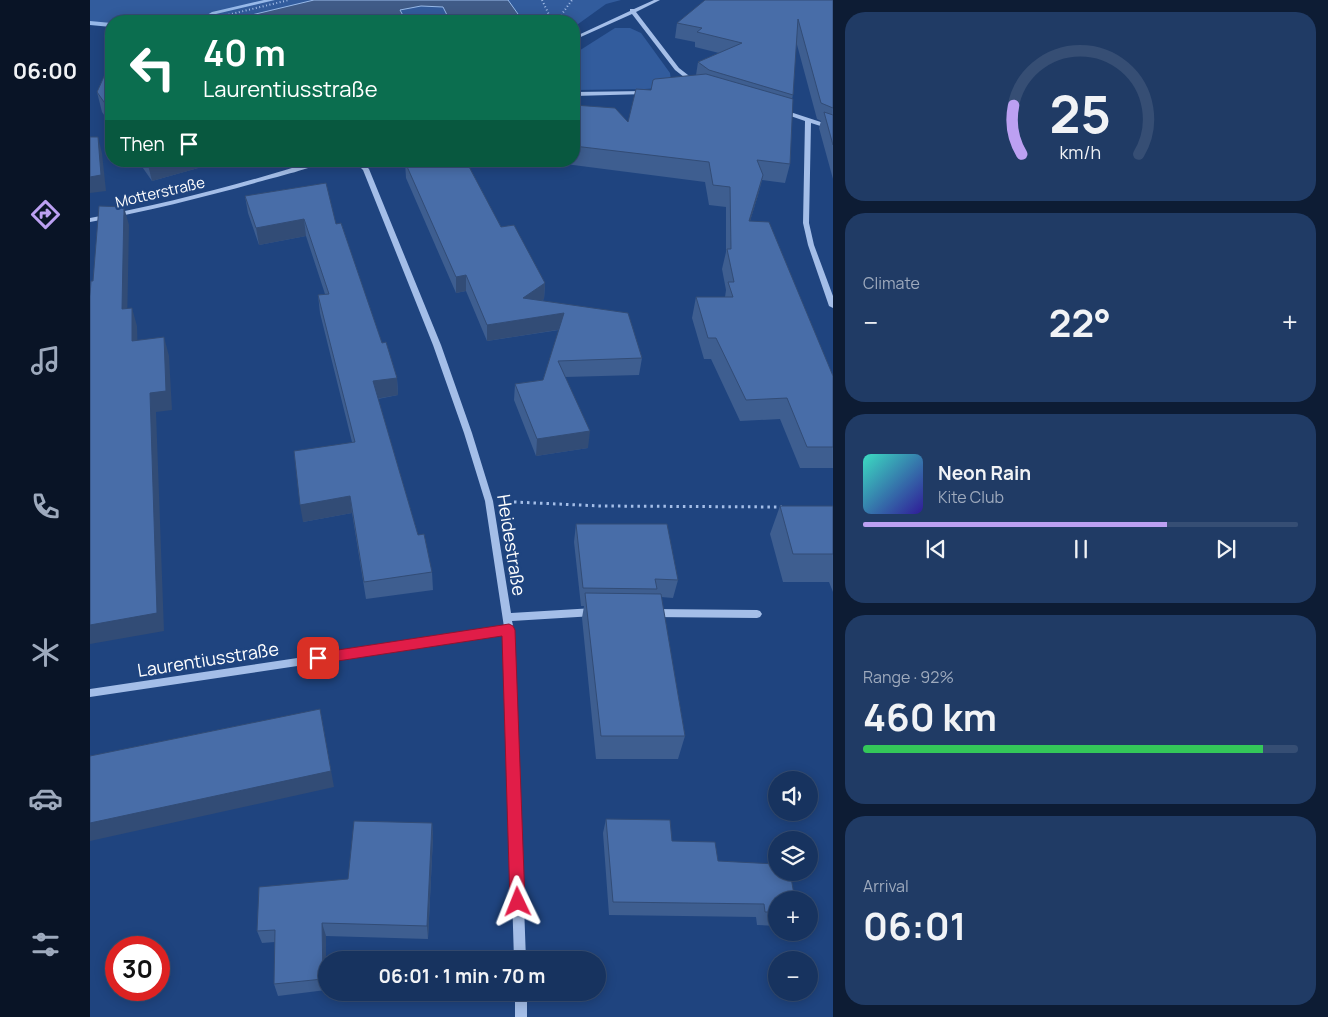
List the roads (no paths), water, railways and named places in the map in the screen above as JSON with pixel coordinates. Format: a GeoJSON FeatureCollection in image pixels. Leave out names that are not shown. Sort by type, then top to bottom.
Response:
{"type":"FeatureCollection","features":[{"type":"Feature","properties":{"kind":"street"},"geometry":{"type":"LineString","coordinates":[[580,35],[632,10],[658,0]]}},
{"type":"Feature","properties":{"kind":"street"},"geometry":{"type":"LineString","coordinates":[[632,10],[677,69],[703,88],[694,89]]}},
{"type":"Feature","properties":{"kind":"street"},"geometry":{"type":"LineString","coordinates":[[580,94],[650,93]]}},
{"type":"Feature","properties":{"kind":"street"},"geometry":{"type":"LineString","coordinates":[[772,109],[833,128]]}},
{"type":"Feature","properties":{"kind":"street"},"geometry":{"type":"LineString","coordinates":[[808,120],[806,223],[811,245],[833,306]]}},
{"type":"Feature","properties":{"kind":"street","name":"Motterstraße"},"geometry":{"type":"LineString","coordinates":[[90,220],[152,208],[220,191],[302,167]]}},
{"type":"Feature","properties":{"kind":"street","name":"Heidestraße"},"geometry":{"type":"LineString","coordinates":[[364,167],[437,345],[468,432],[489,501],[509,630],[520,951]]}},
{"type":"Feature","properties":{"kind":"street"},"geometry":{"type":"LineString","coordinates":[[506,617],[601,612]]}},
{"type":"Feature","properties":{"kind":"street"},"geometry":{"type":"LineString","coordinates":[[640,613],[757,614]]}},
{"type":"Feature","properties":{"kind":"street","name":"Laurentiusstraße"},"geometry":{"type":"LineString","coordinates":[[90,693],[509,630]]}},
{"type":"Feature","properties":{"kind":"street"},"geometry":{"type":"LineString","coordinates":[[521,1001],[522,1017]]}},
{"type":"Feature","properties":{"kind":"waterway"},"geometry":{"type":"LineString","coordinates":[[210,15],[272,0]]}},
{"type":"Feature","properties":{"kind":"waterway"},"geometry":{"type":"LineString","coordinates":[[90,23],[105,24]]}}]}
